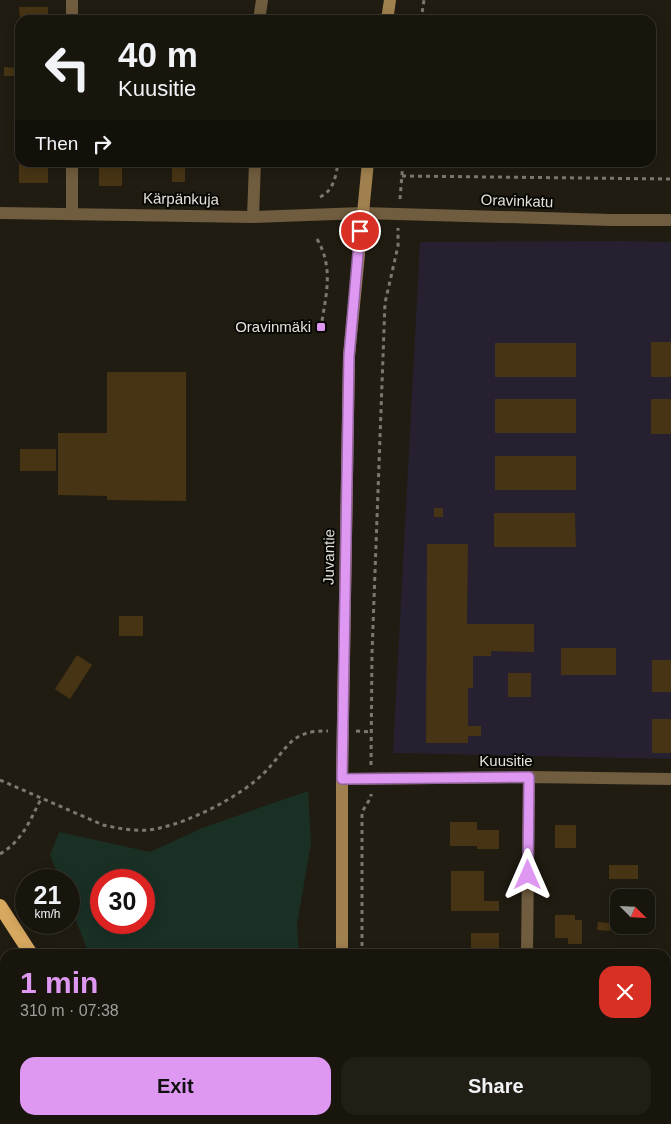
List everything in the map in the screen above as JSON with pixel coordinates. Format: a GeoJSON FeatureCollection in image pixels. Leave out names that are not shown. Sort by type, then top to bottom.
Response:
{"type":"FeatureCollection","features":[{"type":"Feature","properties":{"kind":"highway"},"geometry":{"type":"LineString","coordinates":[[0,906],[28,949]]}},
{"type":"Feature","properties":{"kind":"main road"},"geometry":{"type":"LineString","coordinates":[[388,15],[390,0]]}},
{"type":"Feature","properties":{"kind":"main road","name":"Juvantie"},"geometry":{"type":"LineString","coordinates":[[342,949],[342,779],[349,356],[367,167]]}},
{"type":"Feature","properties":{"kind":"street"},"geometry":{"type":"LineString","coordinates":[[72,0],[72,15]]}},
{"type":"Feature","properties":{"kind":"street"},"geometry":{"type":"LineString","coordinates":[[260,15],[262,0]]}},
{"type":"Feature","properties":{"kind":"street"},"geometry":{"type":"LineString","coordinates":[[72,167],[72,213]]}},
{"type":"Feature","properties":{"kind":"street"},"geometry":{"type":"LineString","coordinates":[[253,217],[255,167]]}},
{"type":"Feature","properties":{"kind":"street","name":"Kärpänkuja"},"geometry":{"type":"LineString","coordinates":[[0,213],[253,217],[362,214]]}},
{"type":"Feature","properties":{"kind":"street","name":"Oravinkatu"},"geometry":{"type":"LineString","coordinates":[[362,214],[671,220]]}},
{"type":"Feature","properties":{"kind":"street"},"geometry":{"type":"LineString","coordinates":[[527,949],[529,777]]}},
{"type":"Feature","properties":{"kind":"street","name":"Kuusitie"},"geometry":{"type":"LineString","coordinates":[[342,779],[529,777],[671,779]]}},
{"type":"Feature","properties":{"kind":"path"},"geometry":{"type":"LineString","coordinates":[[422,15],[424,0]]}},
{"type":"Feature","properties":{"kind":"path"},"geometry":{"type":"LineString","coordinates":[[320,197],[326,194],[332,187],[337,175],[338,167]]}},
{"type":"Feature","properties":{"kind":"path"},"geometry":{"type":"LineString","coordinates":[[362,949],[362,812],[371,798],[372,653],[385,303],[398,246],[403,167]]}},
{"type":"Feature","properties":{"kind":"path"},"geometry":{"type":"LineString","coordinates":[[402,176],[671,179]]}},
{"type":"Feature","properties":{"kind":"path"},"geometry":{"type":"LineString","coordinates":[[317,239],[324,251],[328,269],[327,290],[321,327]]}},
{"type":"Feature","properties":{"kind":"path"},"geometry":{"type":"LineString","coordinates":[[0,780],[102,825],[120,829],[158,829],[186,820],[227,800],[249,786],[265,772],[283,749],[300,734],[316,730],[371,732]]}},
{"type":"Feature","properties":{"kind":"path"},"geometry":{"type":"LineString","coordinates":[[0,854],[12,847],[24,833],[41,799]]}},
{"type":"Feature","properties":{"kind":"shaded area"},"geometry":{"type":"Polygon","coordinates":[[[420,242],[671,242],[671,759],[393,753],[420,242]]]}},
{"type":"Feature","properties":{"kind":"green space"},"geometry":{"type":"Polygon","coordinates":[[[308,791],[311,843],[297,924],[299,949],[87,949],[80,931],[80,869],[56,869],[50,855],[59,832],[150,852],[202,828],[308,791]]]}},
{"type":"Feature","properties":{"kind":"building"},"geometry":{"type":"Polygon","coordinates":[[[19,7],[48,7],[48,15],[20,15],[19,7]]]}},
{"type":"Feature","properties":{"kind":"building"},"geometry":{"type":"Polygon","coordinates":[[[4,67],[15,68],[15,76],[4,76],[4,67]]]}},
{"type":"Feature","properties":{"kind":"building"},"geometry":{"type":"Polygon","coordinates":[[[19,167],[48,167],[48,183],[19,183],[19,167]]]}},
{"type":"Feature","properties":{"kind":"building"},"geometry":{"type":"Polygon","coordinates":[[[99,167],[122,167],[122,186],[99,186],[99,167]]]}},
{"type":"Feature","properties":{"kind":"building"},"geometry":{"type":"Polygon","coordinates":[[[172,167],[185,167],[185,182],[172,182],[172,167]]]}},
{"type":"Feature","properties":{"kind":"building"},"geometry":{"type":"Polygon","coordinates":[[[651,342],[671,342],[671,377],[651,377],[651,342]]]}},
{"type":"Feature","properties":{"kind":"building"},"geometry":{"type":"Polygon","coordinates":[[[495,343],[576,343],[576,377],[495,377],[495,343]]]}},
{"type":"Feature","properties":{"kind":"building"},"geometry":{"type":"Polygon","coordinates":[[[107,372],[186,372],[186,501],[107,500],[107,496],[58,495],[58,433],[107,433],[107,372]]]}},
{"type":"Feature","properties":{"kind":"building"},"geometry":{"type":"Polygon","coordinates":[[[495,399],[576,399],[576,433],[495,433],[495,399]]]}},
{"type":"Feature","properties":{"kind":"building"},"geometry":{"type":"Polygon","coordinates":[[[651,399],[671,399],[671,434],[651,434],[651,399]]]}},
{"type":"Feature","properties":{"kind":"building"},"geometry":{"type":"Polygon","coordinates":[[[20,449],[56,449],[56,471],[20,471],[20,449]]]}},
{"type":"Feature","properties":{"kind":"building"},"geometry":{"type":"Polygon","coordinates":[[[495,456],[576,456],[576,490],[495,490],[495,456]]]}},
{"type":"Feature","properties":{"kind":"building"},"geometry":{"type":"Polygon","coordinates":[[[434,508],[443,508],[443,517],[434,517],[434,508]]]}},
{"type":"Feature","properties":{"kind":"building"},"geometry":{"type":"Polygon","coordinates":[[[494,513],[575,513],[576,547],[494,547],[494,513]]]}},
{"type":"Feature","properties":{"kind":"building"},"geometry":{"type":"Polygon","coordinates":[[[427,544],[468,544],[467,624],[534,624],[534,652],[491,651],[491,656],[473,656],[473,688],[468,688],[468,726],[481,726],[481,736],[468,736],[468,743],[426,743],[427,544]]]}},
{"type":"Feature","properties":{"kind":"building"},"geometry":{"type":"Polygon","coordinates":[[[119,616],[143,616],[143,636],[119,636],[119,616]]]}},
{"type":"Feature","properties":{"kind":"building"},"geometry":{"type":"Polygon","coordinates":[[[561,648],[616,648],[616,675],[561,675],[561,648]]]}},
{"type":"Feature","properties":{"kind":"building"},"geometry":{"type":"Polygon","coordinates":[[[77,655],[92,665],[70,699],[55,689],[77,655]]]}},
{"type":"Feature","properties":{"kind":"building"},"geometry":{"type":"Polygon","coordinates":[[[652,660],[671,660],[671,692],[652,692],[652,660]]]}},
{"type":"Feature","properties":{"kind":"building"},"geometry":{"type":"Polygon","coordinates":[[[508,673],[531,673],[531,697],[508,697],[508,673]]]}},
{"type":"Feature","properties":{"kind":"building"},"geometry":{"type":"Polygon","coordinates":[[[652,719],[671,719],[671,753],[652,753],[652,719]]]}},
{"type":"Feature","properties":{"kind":"building"},"geometry":{"type":"Polygon","coordinates":[[[450,822],[477,822],[477,830],[499,830],[499,849],[477,849],[477,846],[450,846],[450,822]]]}},
{"type":"Feature","properties":{"kind":"building"},"geometry":{"type":"Polygon","coordinates":[[[555,825],[576,825],[576,848],[555,848],[555,825]]]}},
{"type":"Feature","properties":{"kind":"building"},"geometry":{"type":"Polygon","coordinates":[[[609,865],[638,865],[638,879],[609,879],[609,865]]]}},
{"type":"Feature","properties":{"kind":"building"},"geometry":{"type":"Polygon","coordinates":[[[451,871],[484,871],[484,901],[499,901],[499,911],[451,911],[451,871]]]}},
{"type":"Feature","properties":{"kind":"building"},"geometry":{"type":"Polygon","coordinates":[[[555,915],[575,915],[575,920],[582,920],[582,944],[568,944],[568,938],[555,938],[555,915]]]}},
{"type":"Feature","properties":{"kind":"building"},"geometry":{"type":"Polygon","coordinates":[[[598,922],[610,923],[610,931],[597,930],[598,922]]]}},
{"type":"Feature","properties":{"kind":"building"},"geometry":{"type":"Polygon","coordinates":[[[471,933],[499,933],[499,949],[471,949],[471,933]]]}},
{"type":"Feature","properties":{"kind":"place","name":"Oravinmäki"},"geometry":{"type":"Point","coordinates":[321,327]}},
{"type":"Feature","properties":{"kind":"route"},"geometry":{"type":"LineString","coordinates":[[360,231],[349,356],[342,779],[529,777],[528,875]]}}]}
